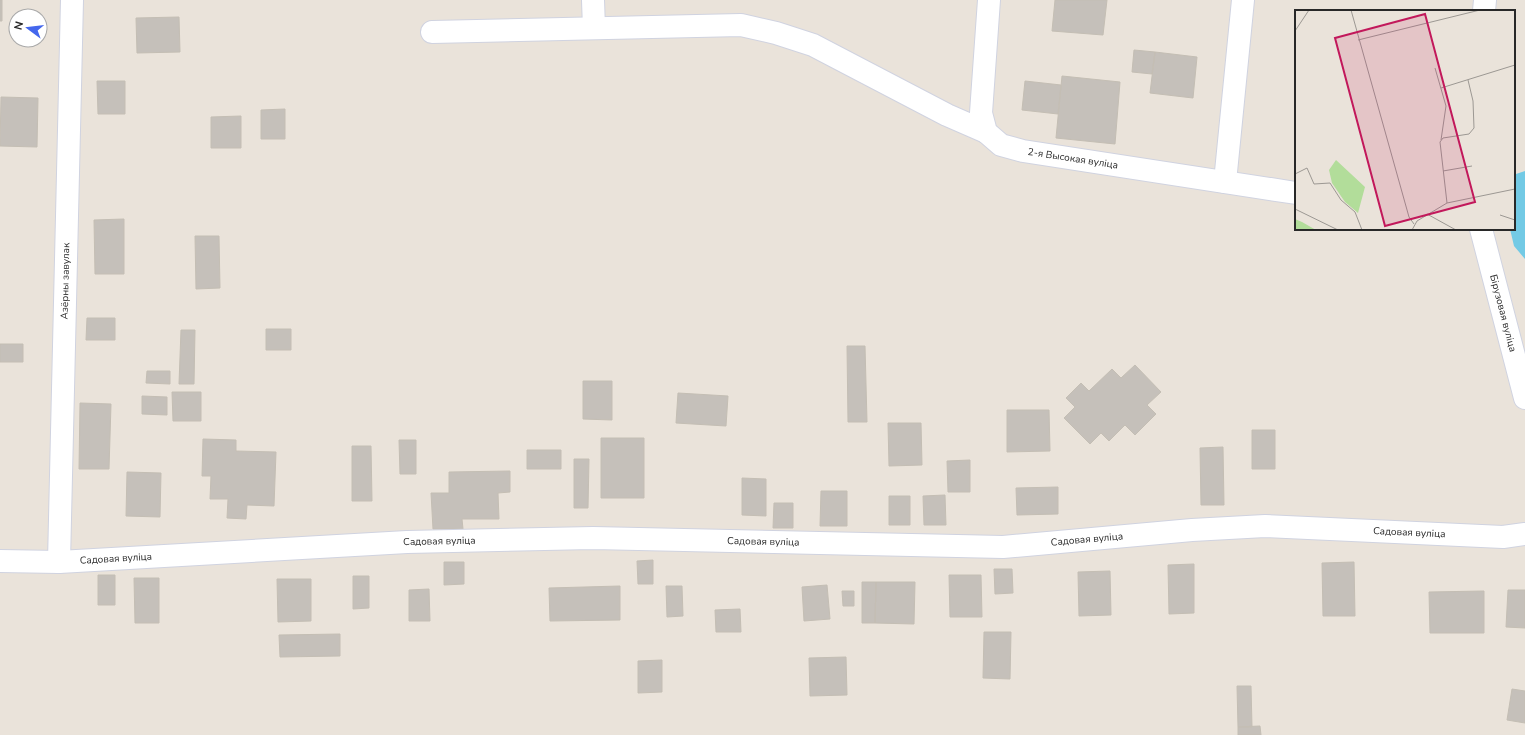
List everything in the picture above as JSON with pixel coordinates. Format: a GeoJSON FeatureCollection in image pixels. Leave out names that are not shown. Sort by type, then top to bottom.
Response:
{"type":"FeatureCollection","features":[{"type":"Feature","properties":{"kind":"street","name":"Азёрны завулак"},"geometry":{"type":"LineString","coordinates":[[59,562],[72,0]]}},
{"type":"Feature","properties":{"kind":"street"},"geometry":{"type":"LineString","coordinates":[[592,0],[594,28]]}},
{"type":"Feature","properties":{"kind":"street"},"geometry":{"type":"LineString","coordinates":[[986,132],[981,113],[989,0]]}},
{"type":"Feature","properties":{"kind":"street"},"geometry":{"type":"LineString","coordinates":[[1225,182],[1243,0]]}},
{"type":"Feature","properties":{"kind":"street"},"geometry":{"type":"LineString","coordinates":[[1484,10],[1485,0]]}},
{"type":"Feature","properties":{"kind":"street","name":"2-я Высокая вуліца"},"geometry":{"type":"LineString","coordinates":[[432,32],[741,25],[776,33],[813,45],[947,115],[986,132],[1001,145],[1023,151],[1295,193]]}},
{"type":"Feature","properties":{"kind":"street","name":"Бірузовая вуліца"},"geometry":{"type":"LineString","coordinates":[[1481,230],[1524,394]]}},
{"type":"Feature","properties":{"kind":"street","name":"Садовая вуліца"},"geometry":{"type":"LineString","coordinates":[[0,561],[59,562],[407,542],[593,538],[1003,547],[1192,530],[1265,526],[1503,537],[1525,534]]}},
{"type":"Feature","properties":{"kind":"water"},"geometry":{"type":"Polygon","coordinates":[[[1525,171],[1525,259],[1514,246],[1510,230],[1515,230],[1516,174],[1525,171]]]}},
{"type":"Feature","properties":{"kind":"building"},"geometry":{"type":"Polygon","coordinates":[[[0,0],[2,0],[2,21],[0,21],[0,0]]]}},
{"type":"Feature","properties":{"kind":"building"},"geometry":{"type":"Polygon","coordinates":[[[1055,0],[1107,0],[1103,35],[1052,31],[1055,0]]]}},
{"type":"Feature","properties":{"kind":"building"},"geometry":{"type":"Polygon","coordinates":[[[179,17],[180,52],[137,53],[136,18],[179,17]]]}},
{"type":"Feature","properties":{"kind":"building"},"geometry":{"type":"Polygon","coordinates":[[[1134,50],[1155,52],[1152,74],[1132,72],[1134,50]]]}},
{"type":"Feature","properties":{"kind":"building"},"geometry":{"type":"Polygon","coordinates":[[[1155,52],[1197,57],[1193,98],[1150,93],[1155,52]]]}},
{"type":"Feature","properties":{"kind":"building"},"geometry":{"type":"Polygon","coordinates":[[[1062,76],[1120,82],[1115,144],[1056,138],[1062,76]]]}},
{"type":"Feature","properties":{"kind":"building"},"geometry":{"type":"Polygon","coordinates":[[[97,81],[125,81],[125,114],[98,114],[97,81]]]}},
{"type":"Feature","properties":{"kind":"building"},"geometry":{"type":"Polygon","coordinates":[[[1025,81],[1061,85],[1058,114],[1022,110],[1025,81]]]}},
{"type":"Feature","properties":{"kind":"building"},"geometry":{"type":"Polygon","coordinates":[[[1,97],[38,98],[37,147],[0,146],[1,97]]]}},
{"type":"Feature","properties":{"kind":"building"},"geometry":{"type":"Polygon","coordinates":[[[285,109],[285,139],[261,139],[261,110],[285,109]]]}},
{"type":"Feature","properties":{"kind":"building"},"geometry":{"type":"Polygon","coordinates":[[[241,116],[241,148],[211,148],[211,117],[241,116]]]}},
{"type":"Feature","properties":{"kind":"building"},"geometry":{"type":"Polygon","coordinates":[[[124,219],[124,274],[95,274],[94,220],[124,219]]]}},
{"type":"Feature","properties":{"kind":"building"},"geometry":{"type":"Polygon","coordinates":[[[195,236],[219,236],[220,288],[196,289],[195,236]]]}},
{"type":"Feature","properties":{"kind":"building"},"geometry":{"type":"Polygon","coordinates":[[[87,318],[115,318],[115,340],[86,340],[87,318]]]}},
{"type":"Feature","properties":{"kind":"building"},"geometry":{"type":"Polygon","coordinates":[[[266,329],[291,329],[291,350],[266,350],[266,329]]]}},
{"type":"Feature","properties":{"kind":"building"},"geometry":{"type":"Polygon","coordinates":[[[181,330],[195,330],[194,384],[179,384],[181,330]]]}},
{"type":"Feature","properties":{"kind":"building"},"geometry":{"type":"Polygon","coordinates":[[[0,344],[23,344],[23,362],[0,362],[0,344]]]}},
{"type":"Feature","properties":{"kind":"building"},"geometry":{"type":"Polygon","coordinates":[[[847,346],[865,346],[867,422],[848,422],[847,346]]]}},
{"type":"Feature","properties":{"kind":"building"},"geometry":{"type":"Polygon","coordinates":[[[1135,365],[1161,392],[1147,405],[1156,414],[1135,435],[1125,425],[1109,441],[1101,433],[1090,444],[1064,418],[1075,407],[1066,398],[1081,383],[1089,391],[1112,369],[1121,378],[1135,365]]]}},
{"type":"Feature","properties":{"kind":"building"},"geometry":{"type":"Polygon","coordinates":[[[147,371],[170,371],[170,384],[146,383],[147,371]]]}},
{"type":"Feature","properties":{"kind":"building"},"geometry":{"type":"Polygon","coordinates":[[[583,381],[612,381],[612,420],[583,419],[583,381]]]}},
{"type":"Feature","properties":{"kind":"building"},"geometry":{"type":"Polygon","coordinates":[[[172,392],[201,392],[201,421],[173,421],[172,392]]]}},
{"type":"Feature","properties":{"kind":"building"},"geometry":{"type":"Polygon","coordinates":[[[678,393],[728,396],[726,426],[676,423],[678,393]]]}},
{"type":"Feature","properties":{"kind":"building"},"geometry":{"type":"Polygon","coordinates":[[[142,396],[167,397],[167,415],[142,414],[142,396]]]}},
{"type":"Feature","properties":{"kind":"building"},"geometry":{"type":"Polygon","coordinates":[[[80,403],[111,404],[109,469],[79,469],[80,403]]]}},
{"type":"Feature","properties":{"kind":"building"},"geometry":{"type":"Polygon","coordinates":[[[1007,410],[1049,410],[1050,451],[1007,452],[1007,410]]]}},
{"type":"Feature","properties":{"kind":"building"},"geometry":{"type":"Polygon","coordinates":[[[888,423],[921,423],[922,465],[889,466],[888,423]]]}},
{"type":"Feature","properties":{"kind":"building"},"geometry":{"type":"Polygon","coordinates":[[[1252,430],[1275,430],[1275,469],[1252,469],[1252,430]]]}},
{"type":"Feature","properties":{"kind":"building"},"geometry":{"type":"Polygon","coordinates":[[[601,438],[644,438],[644,498],[601,498],[601,438]]]}},
{"type":"Feature","properties":{"kind":"building"},"geometry":{"type":"Polygon","coordinates":[[[203,439],[236,440],[236,451],[276,452],[274,506],[247,505],[246,519],[227,518],[228,499],[210,499],[211,476],[202,476],[203,439]]]}},
{"type":"Feature","properties":{"kind":"building"},"geometry":{"type":"Polygon","coordinates":[[[399,440],[416,440],[416,474],[400,474],[399,440]]]}},
{"type":"Feature","properties":{"kind":"building"},"geometry":{"type":"Polygon","coordinates":[[[352,446],[371,446],[372,501],[352,501],[352,446]]]}},
{"type":"Feature","properties":{"kind":"building"},"geometry":{"type":"Polygon","coordinates":[[[1223,447],[1224,505],[1201,505],[1200,448],[1223,447]]]}},
{"type":"Feature","properties":{"kind":"building"},"geometry":{"type":"Polygon","coordinates":[[[527,450],[561,450],[561,469],[527,469],[527,450]]]}},
{"type":"Feature","properties":{"kind":"building"},"geometry":{"type":"Polygon","coordinates":[[[574,459],[589,459],[588,508],[574,508],[574,459]]]}},
{"type":"Feature","properties":{"kind":"building"},"geometry":{"type":"Polygon","coordinates":[[[970,460],[970,492],[948,492],[947,461],[970,460]]]}},
{"type":"Feature","properties":{"kind":"building"},"geometry":{"type":"Polygon","coordinates":[[[510,471],[510,492],[498,493],[499,519],[462,519],[463,529],[433,529],[431,493],[449,493],[449,472],[510,471]]]}},
{"type":"Feature","properties":{"kind":"building"},"geometry":{"type":"Polygon","coordinates":[[[127,472],[161,473],[160,517],[126,516],[127,472]]]}},
{"type":"Feature","properties":{"kind":"building"},"geometry":{"type":"Polygon","coordinates":[[[742,478],[766,479],[766,516],[742,515],[742,478]]]}},
{"type":"Feature","properties":{"kind":"building"},"geometry":{"type":"Polygon","coordinates":[[[1058,487],[1058,514],[1017,515],[1016,488],[1058,487]]]}},
{"type":"Feature","properties":{"kind":"building"},"geometry":{"type":"Polygon","coordinates":[[[821,491],[847,491],[847,526],[820,526],[821,491]]]}},
{"type":"Feature","properties":{"kind":"building"},"geometry":{"type":"Polygon","coordinates":[[[945,495],[946,525],[924,525],[923,496],[945,495]]]}},
{"type":"Feature","properties":{"kind":"building"},"geometry":{"type":"Polygon","coordinates":[[[889,496],[910,496],[910,525],[889,525],[889,496]]]}},
{"type":"Feature","properties":{"kind":"building"},"geometry":{"type":"Polygon","coordinates":[[[774,503],[793,503],[793,528],[773,528],[774,503]]]}},
{"type":"Feature","properties":{"kind":"building"},"geometry":{"type":"Polygon","coordinates":[[[653,560],[653,584],[638,584],[637,561],[653,560]]]}},
{"type":"Feature","properties":{"kind":"building"},"geometry":{"type":"Polygon","coordinates":[[[444,562],[464,562],[464,584],[444,585],[444,562]]]}},
{"type":"Feature","properties":{"kind":"building"},"geometry":{"type":"Polygon","coordinates":[[[1354,562],[1355,616],[1323,616],[1322,563],[1354,562]]]}},
{"type":"Feature","properties":{"kind":"building"},"geometry":{"type":"Polygon","coordinates":[[[1194,564],[1194,613],[1169,614],[1168,565],[1194,564]]]}},
{"type":"Feature","properties":{"kind":"building"},"geometry":{"type":"Polygon","coordinates":[[[994,569],[1012,569],[1013,593],[995,594],[994,569]]]}},
{"type":"Feature","properties":{"kind":"building"},"geometry":{"type":"Polygon","coordinates":[[[1110,571],[1111,615],[1079,616],[1078,572],[1110,571]]]}},
{"type":"Feature","properties":{"kind":"building"},"geometry":{"type":"Polygon","coordinates":[[[98,575],[115,575],[115,605],[98,605],[98,575]]]}},
{"type":"Feature","properties":{"kind":"building"},"geometry":{"type":"Polygon","coordinates":[[[949,575],[981,575],[982,617],[950,617],[949,575]]]}},
{"type":"Feature","properties":{"kind":"building"},"geometry":{"type":"Polygon","coordinates":[[[353,576],[369,576],[369,608],[353,609],[353,576]]]}},
{"type":"Feature","properties":{"kind":"building"},"geometry":{"type":"Polygon","coordinates":[[[134,578],[159,578],[159,623],[135,623],[134,578]]]}},
{"type":"Feature","properties":{"kind":"building"},"geometry":{"type":"Polygon","coordinates":[[[277,579],[311,579],[311,621],[278,622],[277,579]]]}},
{"type":"Feature","properties":{"kind":"building"},"geometry":{"type":"Polygon","coordinates":[[[862,582],[876,582],[875,623],[862,623],[862,582]]]}},
{"type":"Feature","properties":{"kind":"building"},"geometry":{"type":"Polygon","coordinates":[[[876,582],[915,582],[914,624],[875,623],[876,582]]]}},
{"type":"Feature","properties":{"kind":"building"},"geometry":{"type":"Polygon","coordinates":[[[827,585],[830,619],[804,621],[802,587],[827,585]]]}},
{"type":"Feature","properties":{"kind":"building"},"geometry":{"type":"Polygon","coordinates":[[[620,586],[620,620],[550,621],[549,588],[620,586]]]}},
{"type":"Feature","properties":{"kind":"building"},"geometry":{"type":"Polygon","coordinates":[[[666,586],[682,586],[683,616],[667,617],[666,586]]]}},
{"type":"Feature","properties":{"kind":"building"},"geometry":{"type":"Polygon","coordinates":[[[429,589],[430,621],[409,621],[409,590],[429,589]]]}},
{"type":"Feature","properties":{"kind":"building"},"geometry":{"type":"Polygon","coordinates":[[[1508,590],[1525,590],[1525,628],[1506,627],[1508,590]]]}},
{"type":"Feature","properties":{"kind":"building"},"geometry":{"type":"Polygon","coordinates":[[[842,591],[854,591],[854,606],[843,606],[842,591]]]}},
{"type":"Feature","properties":{"kind":"building"},"geometry":{"type":"Polygon","coordinates":[[[1484,591],[1484,633],[1430,633],[1429,592],[1484,591]]]}},
{"type":"Feature","properties":{"kind":"building"},"geometry":{"type":"Polygon","coordinates":[[[740,609],[741,632],[716,632],[715,610],[740,609]]]}},
{"type":"Feature","properties":{"kind":"building"},"geometry":{"type":"Polygon","coordinates":[[[984,632],[1011,632],[1010,679],[983,678],[984,632]]]}},
{"type":"Feature","properties":{"kind":"building"},"geometry":{"type":"Polygon","coordinates":[[[340,634],[340,656],[280,657],[279,635],[340,634]]]}},
{"type":"Feature","properties":{"kind":"building"},"geometry":{"type":"Polygon","coordinates":[[[846,657],[847,695],[810,696],[809,658],[846,657]]]}},
{"type":"Feature","properties":{"kind":"building"},"geometry":{"type":"Polygon","coordinates":[[[662,660],[662,692],[638,693],[638,661],[662,660]]]}},
{"type":"Feature","properties":{"kind":"building"},"geometry":{"type":"Polygon","coordinates":[[[1237,686],[1251,686],[1252,727],[1238,727],[1237,686]]]}},
{"type":"Feature","properties":{"kind":"building"},"geometry":{"type":"Polygon","coordinates":[[[1512,689],[1525,691],[1525,723],[1507,720],[1512,689]]]}},
{"type":"Feature","properties":{"kind":"building"},"geometry":{"type":"Polygon","coordinates":[[[1260,726],[1261,735],[1238,735],[1238,727],[1260,726]]]}}]}
